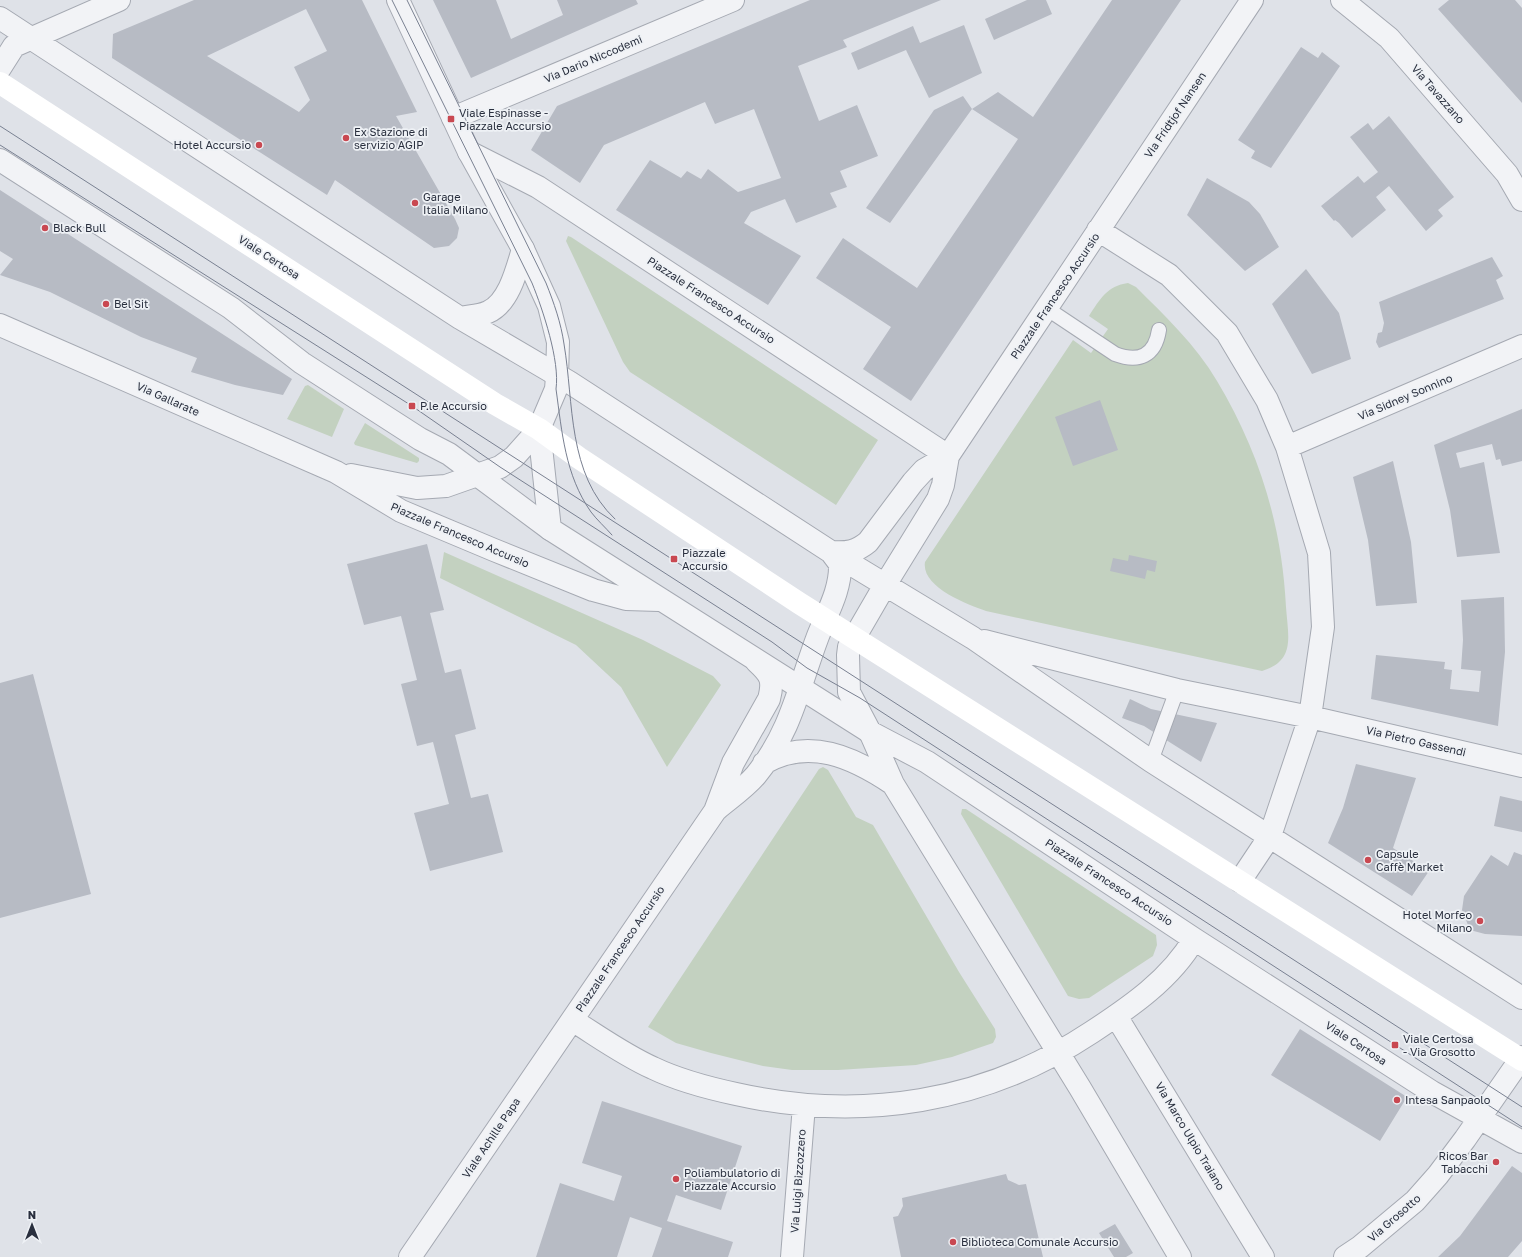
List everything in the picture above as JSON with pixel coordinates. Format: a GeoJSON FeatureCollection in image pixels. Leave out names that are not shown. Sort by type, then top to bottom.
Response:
{"type":"FeatureCollection","features":[{"type":"Feature","properties":{"kind":"main road","name":"Viale Certosa"},"geometry":{"type":"LineString","coordinates":[[0,83],[495,404],[539,428]]}},
{"type":"Feature","properties":{"kind":"main road"},"geometry":{"type":"LineString","coordinates":[[539,428],[579,458],[854,639],[1522,1059]]}},
{"type":"Feature","properties":{"kind":"street"},"geometry":{"type":"LineString","coordinates":[[0,68],[14,46],[119,0]]}},
{"type":"Feature","properties":{"kind":"street"},"geometry":{"type":"LineString","coordinates":[[398,0],[469,152],[523,249],[549,306],[558,342],[557,377]]}},
{"type":"Feature","properties":{"kind":"street","name":"Via Dario Niccodemi"},"geometry":{"type":"LineString","coordinates":[[453,118],[733,0]]}},
{"type":"Feature","properties":{"kind":"street","name":"Via Fridtjof Nansen"},"geometry":{"type":"LineString","coordinates":[[1098,230],[1252,0]]}},
{"type":"Feature","properties":{"kind":"street","name":"Via Tavazzano"},"geometry":{"type":"LineString","coordinates":[[1342,0],[1390,38],[1507,174],[1522,200]]}},
{"type":"Feature","properties":{"kind":"street"},"geometry":{"type":"LineString","coordinates":[[0,18],[460,318],[488,312],[498,304],[513,282],[523,249]]}},
{"type":"Feature","properties":{"kind":"street","name":"Piazzale Francesco Accursio"},"geometry":{"type":"LineString","coordinates":[[469,152],[538,187],[948,456]]}},
{"type":"Feature","properties":{"kind":"street"},"geometry":{"type":"LineString","coordinates":[[0,160],[231,308],[302,363],[420,439],[449,454],[477,476]]}},
{"type":"Feature","properties":{"kind":"street","name":"Piazzale Francesco Accursio"},"geometry":{"type":"LineString","coordinates":[[1058,1053],[892,784],[870,732],[849,692],[848,655],[849,647],[938,499],[943,485],[948,456],[1098,230],[1169,275],[1227,333],[1267,400],[1287,447],[1319,553],[1323,627],[1310,717],[1270,836],[1240,881]]}},
{"type":"Feature","properties":{"kind":"street","name":"Piazzale Francesco Accursio"},"geometry":{"type":"LineString","coordinates":[[460,318],[582,391],[831,552],[973,638],[1151,761],[1270,836]]}},
{"type":"Feature","properties":{"kind":"street","name":"Via Gallarate"},"geometry":{"type":"LineString","coordinates":[[0,325],[336,472]]}},
{"type":"Feature","properties":{"kind":"street","name":"Via Sidney Sonnino"},"geometry":{"type":"LineString","coordinates":[[1287,447],[1522,346]]}},
{"type":"Feature","properties":{"kind":"street","name":"Piazzale Francesco Accursio"},"geometry":{"type":"LineString","coordinates":[[336,472],[417,488],[446,486],[500,467],[514,457],[539,428],[556,389],[557,377]]}},
{"type":"Feature","properties":{"kind":"street","name":"Piazzale Francesco Accursio"},"geometry":{"type":"LineString","coordinates":[[539,428],[550,529]]}},
{"type":"Feature","properties":{"kind":"street","name":"Piazzale Francesco Accursio"},"geometry":{"type":"LineString","coordinates":[[831,552],[849,553],[868,542],[913,482],[924,470],[948,456]]}},
{"type":"Feature","properties":{"kind":"street","name":"Piazzale Francesco Accursio"},"geometry":{"type":"LineString","coordinates":[[336,472],[401,511],[586,588],[626,599],[659,600]]}},
{"type":"Feature","properties":{"kind":"street","name":"Piazzale Francesco Accursio"},"geometry":{"type":"LineString","coordinates":[[477,476],[550,529],[659,600],[870,732],[927,762],[1194,939],[1185,954],[1158,983],[1116,1016],[1058,1053],[1021,1071],[975,1087],[922,1101],[852,1108],[804,1105],[758,1099],[710,1089],[653,1068],[572,1020],[715,811],[733,763],[769,699],[771,681],[769,673],[757,662]]}},
{"type":"Feature","properties":{"kind":"street","name":"Piazzale Francesco Accursio"},"geometry":{"type":"LineString","coordinates":[[715,811],[755,776],[784,732],[801,689],[824,619],[838,587],[840,578],[840,564],[831,552]]}},
{"type":"Feature","properties":{"kind":"street","name":"Piazzale Francesco Accursio"},"geometry":{"type":"LineString","coordinates":[[973,638],[1177,690],[1310,717]]}},
{"type":"Feature","properties":{"kind":"street","name":"Via Pietro Gassendi"},"geometry":{"type":"LineString","coordinates":[[1310,717],[1522,766]]}},
{"type":"Feature","properties":{"kind":"street","name":"Piazzale Francesco Accursio"},"geometry":{"type":"LineString","coordinates":[[764,763],[777,756],[792,751],[822,751],[866,767],[892,784]]}},
{"type":"Feature","properties":{"kind":"street"},"geometry":{"type":"LineString","coordinates":[[1270,836],[1522,998]]}},
{"type":"Feature","properties":{"kind":"street","name":"Viale Certosa"},"geometry":{"type":"LineString","coordinates":[[1194,939],[1432,1092],[1522,1142]]}},
{"type":"Feature","properties":{"kind":"street","name":"Via Marco Ulpio Traiano"},"geometry":{"type":"LineString","coordinates":[[1116,1016],[1263,1257]]}},
{"type":"Feature","properties":{"kind":"street","name":"Viale Achille Papa"},"geometry":{"type":"LineString","coordinates":[[410,1257],[572,1020]]}},
{"type":"Feature","properties":{"kind":"street"},"geometry":{"type":"LineString","coordinates":[[1058,1053],[1180,1257]]}},
{"type":"Feature","properties":{"kind":"street","name":"Via Grosotto"},"geometry":{"type":"LineString","coordinates":[[1345,1257],[1360,1247],[1415,1201],[1438,1175],[1522,1059]]}},
{"type":"Feature","properties":{"kind":"street","name":"Via Luigi Bizzozzero"},"geometry":{"type":"LineString","coordinates":[[792,1257],[804,1105]]}},
{"type":"Feature","properties":{"kind":"lane"},"geometry":{"type":"LineString","coordinates":[[1046,308],[1115,354],[1127,359],[1140,358],[1150,351],[1157,342],[1159,330]]}},
{"type":"Feature","properties":{"kind":"lane"},"geometry":{"type":"LineString","coordinates":[[1151,761],[1177,690]]}},
{"type":"Feature","properties":{"kind":"green space"},"geometry":{"type":"Polygon","coordinates":[[[568,236],[878,440],[836,505],[630,372],[623,362],[566,241],[568,236]]]}},
{"type":"Feature","properties":{"kind":"green space"},"geometry":{"type":"Polygon","coordinates":[[[1128,283],[1136,287],[1169,320],[1200,355],[1209,368],[1232,407],[1245,434],[1266,490],[1284,577],[1288,646],[1280,661],[1273,667],[1262,671],[986,611],[967,604],[937,587],[930,579],[926,571],[925,562],[1073,340],[1091,353],[1108,329],[1089,316],[1097,304],[1109,290],[1128,283]]]}},
{"type":"Feature","properties":{"kind":"green space"},"geometry":{"type":"Polygon","coordinates":[[[308,385],[344,409],[332,437],[287,419],[305,386],[308,385]]]}},
{"type":"Feature","properties":{"kind":"green space"},"geometry":{"type":"Polygon","coordinates":[[[365,423],[419,458],[419,461],[417,463],[355,445],[354,443],[365,423]]]}},
{"type":"Feature","properties":{"kind":"green space"},"geometry":{"type":"Polygon","coordinates":[[[444,552],[643,640],[713,676],[721,685],[667,767],[621,687],[576,645],[440,578],[444,552]]]}},
{"type":"Feature","properties":{"kind":"green space"},"geometry":{"type":"Polygon","coordinates":[[[823,767],[828,770],[856,817],[873,825],[959,972],[995,1029],[996,1037],[993,1043],[952,1057],[916,1065],[838,1070],[792,1070],[763,1066],[676,1043],[648,1027],[819,769],[823,767]]]}},
{"type":"Feature","properties":{"kind":"green space"},"geometry":{"type":"Polygon","coordinates":[[[962,809],[966,809],[1156,935],[1157,945],[1153,956],[1089,998],[1079,999],[1068,996],[961,814],[962,809]]]}},
{"type":"Feature","properties":{"kind":"building"},"geometry":{"type":"Polygon","coordinates":[[[194,0],[362,0],[417,112],[396,116],[455,219],[459,228],[457,238],[449,246],[434,248],[335,180],[327,195],[112,58],[113,34],[194,0]],[[306,9],[207,56],[299,112],[310,100],[294,67],[327,51],[306,9]]]}},
{"type":"Feature","properties":{"kind":"building"},"geometry":{"type":"Polygon","coordinates":[[[433,0],[496,0],[511,39],[563,15],[557,0],[636,0],[638,4],[471,78],[433,0]]]}},
{"type":"Feature","properties":{"kind":"building"},"geometry":{"type":"Polygon","coordinates":[[[810,0],[941,0],[843,40],[847,47],[798,66],[819,121],[857,105],[878,156],[840,171],[847,187],[830,193],[837,207],[796,223],[785,199],[751,212],[744,223],[801,256],[768,305],[616,210],[650,160],[681,178],[687,171],[701,179],[708,169],[738,192],[781,178],[754,109],[715,124],[705,102],[604,145],[580,183],[531,150],[557,106],[810,0]]]}},
{"type":"Feature","properties":{"kind":"building"},"geometry":{"type":"Polygon","coordinates":[[[1027,0],[1046,0],[1052,14],[994,40],[985,19],[1027,0]]]}},
{"type":"Feature","properties":{"kind":"building"},"geometry":{"type":"Polygon","coordinates":[[[1112,0],[1181,0],[911,401],[863,369],[891,327],[816,278],[843,238],[917,288],[1018,139],[972,109],[998,92],[1033,117],[1112,0]]]}},
{"type":"Feature","properties":{"kind":"building"},"geometry":{"type":"Polygon","coordinates":[[[1449,0],[1515,0],[1522,8],[1522,103],[1438,9],[1449,0]]]}},
{"type":"Feature","properties":{"kind":"building"},"geometry":{"type":"Polygon","coordinates":[[[964,25],[982,73],[929,98],[906,50],[858,70],[851,53],[913,26],[920,43],[964,25]]]}},
{"type":"Feature","properties":{"kind":"building"},"geometry":{"type":"Polygon","coordinates":[[[1301,47],[1318,58],[1322,52],[1340,66],[1271,168],[1251,158],[1255,151],[1238,140],[1301,47]]]}},
{"type":"Feature","properties":{"kind":"building"},"geometry":{"type":"Polygon","coordinates":[[[963,96],[972,109],[890,223],[866,208],[934,110],[963,96]]]}},
{"type":"Feature","properties":{"kind":"building"},"geometry":{"type":"Polygon","coordinates":[[[1389,116],[1454,197],[1438,210],[1443,216],[1426,231],[1389,186],[1376,197],[1386,210],[1352,238],[1321,206],[1358,176],[1364,183],[1378,172],[1350,137],[1368,123],[1373,130],[1389,116]]]}},
{"type":"Feature","properties":{"kind":"building"},"geometry":{"type":"Polygon","coordinates":[[[1207,178],[1249,202],[1260,214],[1279,247],[1245,271],[1187,215],[1207,178]]]}},
{"type":"Feature","properties":{"kind":"building"},"geometry":{"type":"Polygon","coordinates":[[[0,190],[292,379],[283,395],[235,385],[191,372],[197,358],[141,337],[50,292],[0,275],[13,259],[0,251],[0,190]]]}},
{"type":"Feature","properties":{"kind":"building"},"geometry":{"type":"Polygon","coordinates":[[[1492,257],[1503,276],[1496,280],[1504,299],[1379,348],[1376,342],[1378,333],[1382,332],[1384,323],[1379,302],[1492,257]]]}},
{"type":"Feature","properties":{"kind":"building"},"geometry":{"type":"Polygon","coordinates":[[[1306,269],[1339,313],[1351,359],[1312,374],[1272,304],[1306,269]]]}},
{"type":"Feature","properties":{"kind":"building"},"geometry":{"type":"Polygon","coordinates":[[[1100,400],[1118,450],[1073,466],[1055,417],[1100,400]]]}},
{"type":"Feature","properties":{"kind":"building"},"geometry":{"type":"Polygon","coordinates":[[[1522,409],[1522,461],[1502,466],[1500,459],[1496,460],[1492,444],[1456,453],[1460,468],[1484,462],[1500,553],[1457,557],[1450,510],[1434,445],[1522,409]]]}},
{"type":"Feature","properties":{"kind":"building"},"geometry":{"type":"Polygon","coordinates":[[[1393,461],[1411,542],[1417,603],[1376,606],[1368,540],[1353,477],[1393,461]]]}},
{"type":"Feature","properties":{"kind":"building"},"geometry":{"type":"Polygon","coordinates":[[[427,544],[444,610],[430,613],[445,673],[461,669],[476,729],[455,735],[471,798],[488,794],[503,852],[430,871],[414,813],[449,804],[433,742],[417,746],[401,684],[417,680],[401,616],[364,625],[347,564],[427,544]]]}},
{"type":"Feature","properties":{"kind":"building"},"geometry":{"type":"Polygon","coordinates":[[[1129,555],[1157,561],[1155,572],[1147,570],[1145,579],[1110,571],[1113,558],[1128,561],[1129,555]]]}},
{"type":"Feature","properties":{"kind":"building"},"geometry":{"type":"Polygon","coordinates":[[[1504,597],[1505,652],[1498,726],[1371,699],[1376,655],[1445,662],[1444,669],[1452,670],[1450,689],[1479,692],[1481,671],[1461,669],[1463,640],[1461,600],[1504,597]]]}},
{"type":"Feature","properties":{"kind":"building"},"geometry":{"type":"Polygon","coordinates":[[[33,674],[91,894],[0,918],[0,683],[33,674]]]}},
{"type":"Feature","properties":{"kind":"building"},"geometry":{"type":"Polygon","coordinates":[[[1130,699],[1151,709],[1217,723],[1201,762],[1144,726],[1122,718],[1130,699]]]}},
{"type":"Feature","properties":{"kind":"building"},"geometry":{"type":"Polygon","coordinates":[[[1356,764],[1416,778],[1393,848],[1429,871],[1412,896],[1328,843],[1343,808],[1356,764]]]}},
{"type":"Feature","properties":{"kind":"building"},"geometry":{"type":"Polygon","coordinates":[[[1500,796],[1522,801],[1522,832],[1494,826],[1500,796]]]}},
{"type":"Feature","properties":{"kind":"building"},"geometry":{"type":"Polygon","coordinates":[[[1514,852],[1522,855],[1522,936],[1485,934],[1470,930],[1462,910],[1464,896],[1491,855],[1508,866],[1514,852]]]}},
{"type":"Feature","properties":{"kind":"building"},"geometry":{"type":"Polygon","coordinates":[[[1300,1029],[1407,1097],[1380,1141],[1271,1075],[1300,1029]]]}},
{"type":"Feature","properties":{"kind":"building","name":"Poliambulatorio di Piazzale Accursio"},"geometry":{"type":"Polygon","coordinates":[[[602,1101],[742,1146],[721,1210],[676,1195],[667,1221],[733,1242],[728,1257],[652,1257],[662,1228],[630,1217],[617,1257],[536,1257],[560,1183],[614,1201],[622,1176],[582,1163],[602,1101]]]}},
{"type":"Feature","properties":{"kind":"building"},"geometry":{"type":"Polygon","coordinates":[[[1512,1166],[1522,1173],[1522,1241],[1508,1257],[1438,1257],[1460,1236],[1512,1166]]]}},
{"type":"Feature","properties":{"kind":"building"},"geometry":{"type":"Polygon","coordinates":[[[1006,1174],[1008,1180],[1019,1185],[1026,1184],[1043,1257],[901,1257],[893,1217],[898,1216],[903,1206],[902,1198],[1006,1174]]]}},
{"type":"Feature","properties":{"kind":"building"},"geometry":{"type":"Polygon","coordinates":[[[1115,1224],[1133,1253],[1126,1257],[1114,1257],[1099,1233],[1115,1224]]]}},
{"type":"Feature","properties":{"kind":"tram line"},"geometry":{"type":"LineString","coordinates":[[392,0],[532,283],[541,307],[553,350],[557,378],[556,389],[560,421],[570,468],[582,498],[591,512],[612,535]]}},
{"type":"Feature","properties":{"kind":"tram line"},"geometry":{"type":"LineString","coordinates":[[407,0],[546,283],[557,313],[563,336],[575,437],[580,459],[588,481],[599,501],[615,519]]}},
{"type":"Feature","properties":{"kind":"tram line"},"geometry":{"type":"LineString","coordinates":[[0,126],[1522,1107]]}},
{"type":"Feature","properties":{"kind":"tram line"},"geometry":{"type":"LineString","coordinates":[[0,145],[412,406],[500,467],[772,642],[807,668],[860,698],[1522,1127]]}},
{"type":"Feature","properties":{"kind":"place","name":"Viale Espinasse - Piazzale Accursio"},"geometry":{"type":"Point","coordinates":[451,119]}},
{"type":"Feature","properties":{"kind":"place","name":"Ex Stazione di servizio AGIP"},"geometry":{"type":"Point","coordinates":[346,138]}},
{"type":"Feature","properties":{"kind":"place","name":"Hotel Accursio"},"geometry":{"type":"Point","coordinates":[259,145]}},
{"type":"Feature","properties":{"kind":"place","name":"Garage Italia Milano"},"geometry":{"type":"Point","coordinates":[415,203]}},
{"type":"Feature","properties":{"kind":"place","name":"Black Bull"},"geometry":{"type":"Point","coordinates":[45,228]}},
{"type":"Feature","properties":{"kind":"place","name":"Bel Sit"},"geometry":{"type":"Point","coordinates":[106,304]}},
{"type":"Feature","properties":{"kind":"place","name":"P.le Accursio"},"geometry":{"type":"Point","coordinates":[412,406]}},
{"type":"Feature","properties":{"kind":"place","name":"Piazzale Accursio"},"geometry":{"type":"Point","coordinates":[674,559]}},
{"type":"Feature","properties":{"kind":"place","name":"Capsule Caffè Market"},"geometry":{"type":"Point","coordinates":[1368,860]}},
{"type":"Feature","properties":{"kind":"place","name":"Hotel Morfeo Milano"},"geometry":{"type":"Point","coordinates":[1480,921]}},
{"type":"Feature","properties":{"kind":"place","name":"Viale Certosa - Via Grosotto"},"geometry":{"type":"Point","coordinates":[1395,1045]}},
{"type":"Feature","properties":{"kind":"place","name":"Intesa Sanpaolo"},"geometry":{"type":"Point","coordinates":[1397,1100]}},
{"type":"Feature","properties":{"kind":"place","name":"Ricos Bar Tabacchi"},"geometry":{"type":"Point","coordinates":[1496,1162]}},
{"type":"Feature","properties":{"kind":"place","name":"Poliambulatorio di Piazzale Accursio"},"geometry":{"type":"Point","coordinates":[676,1179]}},
{"type":"Feature","properties":{"kind":"place","name":"Biblioteca Comunale Accursio"},"geometry":{"type":"Point","coordinates":[953,1242]}}]}
